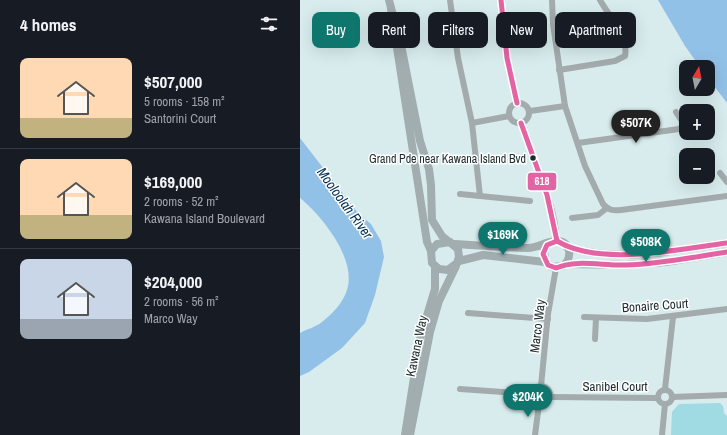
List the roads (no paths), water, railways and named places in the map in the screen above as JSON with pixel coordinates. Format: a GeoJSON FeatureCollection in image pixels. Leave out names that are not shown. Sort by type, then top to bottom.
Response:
{"type":"FeatureCollection","features":[{"type":"Feature","properties":{"kind":"main road"},"geometry":{"type":"LineString","coordinates":[[389,0],[402,50],[420,141],[429,169],[432,220],[442,236],[452,243],[459,253],[457,263]]}},
{"type":"Feature","properties":{"kind":"main road"},"geometry":{"type":"LineString","coordinates":[[391,9],[417,171],[422,217],[427,242],[431,251],[431,259],[435,267],[448,270],[457,263],[483,255],[545,262],[556,268],[566,264],[626,265],[666,262],[727,252]]}},
{"type":"Feature","properties":{"kind":"main road"},"geometry":{"type":"LineString","coordinates":[[431,251],[437,244],[452,243],[530,248],[553,242],[592,253],[628,255],[727,243]]}},
{"type":"Feature","properties":{"kind":"main road"},"geometry":{"type":"LineString","coordinates":[[545,262],[544,250],[553,242]]}},
{"type":"Feature","properties":{"kind":"main road"},"geometry":{"type":"LineString","coordinates":[[566,264],[570,255],[568,247]]}},
{"type":"Feature","properties":{"kind":"main road","name":"Kawana Way"},"geometry":{"type":"LineString","coordinates":[[410,435],[430,332],[439,301],[457,263]]}},
{"type":"Feature","properties":{"kind":"main road","name":"Kawana Way"},"geometry":{"type":"LineString","coordinates":[[405,435],[420,339],[435,289],[435,267]]}},
{"type":"Feature","properties":{"kind":"street"},"geometry":{"type":"LineString","coordinates":[[450,0],[458,58],[472,122],[480,196]]}},
{"type":"Feature","properties":{"kind":"street"},"geometry":{"type":"LineString","coordinates":[[501,0],[507,58],[517,103]]}},
{"type":"Feature","properties":{"kind":"street"},"geometry":{"type":"LineString","coordinates":[[552,0],[552,24],[565,106],[585,166],[603,204],[613,211],[727,196]]}},
{"type":"Feature","properties":{"kind":"street"},"geometry":{"type":"LineString","coordinates":[[559,70],[615,61],[625,56],[626,49],[624,41],[600,0]]}},
{"type":"Feature","properties":{"kind":"street"},"geometry":{"type":"LineString","coordinates":[[517,103],[524,104],[530,111],[529,118],[522,123],[513,121],[510,116],[511,108],[517,103]]}},
{"type":"Feature","properties":{"kind":"street"},"geometry":{"type":"LineString","coordinates":[[530,111],[565,106]]}},
{"type":"Feature","properties":{"kind":"street"},"geometry":{"type":"LineString","coordinates":[[676,112],[679,116]]}},
{"type":"Feature","properties":{"kind":"street"},"geometry":{"type":"LineString","coordinates":[[472,122],[510,116]]}},
{"type":"Feature","properties":{"kind":"street"},"geometry":{"type":"LineString","coordinates":[[522,123],[532,155],[553,210],[553,242]]}},
{"type":"Feature","properties":{"kind":"street"},"geometry":{"type":"LineString","coordinates":[[578,144],[679,129]]}},
{"type":"Feature","properties":{"kind":"street"},"geometry":{"type":"LineString","coordinates":[[720,172],[727,182]]}},
{"type":"Feature","properties":{"kind":"street"},"geometry":{"type":"LineString","coordinates":[[460,194],[530,201]]}},
{"type":"Feature","properties":{"kind":"street"},"geometry":{"type":"LineString","coordinates":[[572,218],[598,215],[607,208]]}},
{"type":"Feature","properties":{"kind":"street","name":"Marco Way"},"geometry":{"type":"LineString","coordinates":[[541,386],[548,319],[556,268]]}},
{"type":"Feature","properties":{"kind":"street","name":"Bonaire Court"},"geometry":{"type":"LineString","coordinates":[[584,317],[648,319],[727,309]]}},
{"type":"Feature","properties":{"kind":"street"},"geometry":{"type":"LineString","coordinates":[[468,312],[548,319]]}},
{"type":"Feature","properties":{"kind":"street"},"geometry":{"type":"LineString","coordinates":[[665,389],[673,317]]}},
{"type":"Feature","properties":{"kind":"street"},"geometry":{"type":"LineString","coordinates":[[595,339],[596,318]]}},
{"type":"Feature","properties":{"kind":"street"},"geometry":{"type":"LineString","coordinates":[[541,386],[547,388],[549,397],[544,403],[539,404],[533,399],[532,394],[536,387],[541,386]]}},
{"type":"Feature","properties":{"kind":"street"},"geometry":{"type":"LineString","coordinates":[[665,389],[669,391],[672,396]]}},
{"type":"Feature","properties":{"kind":"street"},"geometry":{"type":"LineString","coordinates":[[665,389],[659,391],[657,398],[661,403],[665,404]]}},
{"type":"Feature","properties":{"kind":"street"},"geometry":{"type":"LineString","coordinates":[[460,390],[532,394]]}},
{"type":"Feature","properties":{"kind":"street"},"geometry":{"type":"LineString","coordinates":[[672,396],[727,396]]}},
{"type":"Feature","properties":{"kind":"street"},"geometry":{"type":"LineString","coordinates":[[665,404],[669,403],[672,396]]}},
{"type":"Feature","properties":{"kind":"street","name":"Sanibel Court"},"geometry":{"type":"LineString","coordinates":[[549,397],[657,398]]}},
{"type":"Feature","properties":{"kind":"street"},"geometry":{"type":"LineString","coordinates":[[535,435],[539,404]]}},
{"type":"Feature","properties":{"kind":"street"},"geometry":{"type":"LineString","coordinates":[[662,435],[665,404]]}},
{"type":"Feature","properties":{"kind":"water"},"geometry":{"type":"Polygon","coordinates":[[[658,0],[727,0],[727,103],[715,87],[715,60],[695,60],[658,0]]]}},
{"type":"Feature","properties":{"kind":"water","name":"Mooloolah River"},"geometry":{"type":"Polygon","coordinates":[[[300,138],[358,213],[371,224],[381,241],[384,257],[375,295],[365,323],[342,348],[309,372],[300,376],[300,333],[320,324],[337,308],[347,290],[349,278],[347,265],[336,239],[318,216],[300,198],[300,138]]]}},
{"type":"Feature","properties":{"kind":"place","name":"Grand Pde near Kawana Island Bvd"},"geometry":{"type":"Point","coordinates":[533,158]}}]}
